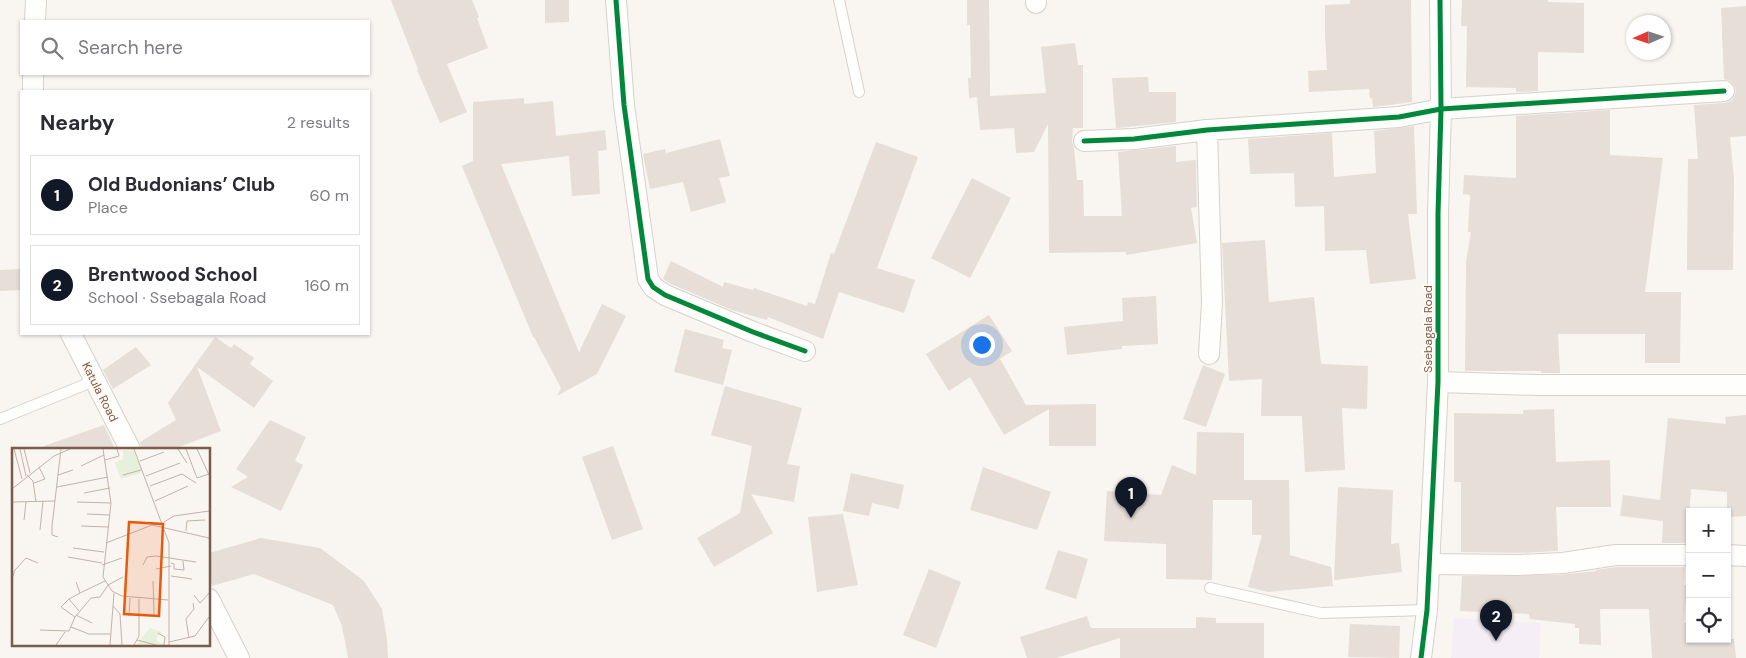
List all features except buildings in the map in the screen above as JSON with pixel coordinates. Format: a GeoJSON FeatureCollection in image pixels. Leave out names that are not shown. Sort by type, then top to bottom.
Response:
{"type":"FeatureCollection","features":[{"type":"Feature","properties":{"kind":"street"},"geometry":{"type":"LineString","coordinates":[[35,20],[36,0]]}},
{"type":"Feature","properties":{"kind":"street"},"geometry":{"type":"LineString","coordinates":[[616,0],[624,105],[648,279],[653,287],[664,295],[753,332],[805,351]]}},
{"type":"Feature","properties":{"kind":"street","name":"Ssebagala Road"},"geometry":{"type":"LineString","coordinates":[[1421,658],[1427,610],[1438,382],[1438,214],[1441,109],[1440,0]]}},
{"type":"Feature","properties":{"kind":"street"},"geometry":{"type":"LineString","coordinates":[[33,75],[33,90]]}},
{"type":"Feature","properties":{"kind":"street"},"geometry":{"type":"LineString","coordinates":[[1084,141],[1134,139],[1207,130],[1400,117],[1441,109],[1724,91]]}},
{"type":"Feature","properties":{"kind":"street"},"geometry":{"type":"LineString","coordinates":[[1207,130],[1212,302],[1209,354]]}},
{"type":"Feature","properties":{"kind":"street","name":"Katula Road"},"geometry":{"type":"LineString","coordinates":[[71,335],[129,448]]}},
{"type":"Feature","properties":{"kind":"street"},"geometry":{"type":"LineString","coordinates":[[1438,382],[1537,385],[1746,385]]}},
{"type":"Feature","properties":{"kind":"street"},"geometry":{"type":"LineString","coordinates":[[1429,564],[1518,565],[1562,563],[1616,555],[1686,555]]}},
{"type":"Feature","properties":{"kind":"street"},"geometry":{"type":"LineString","coordinates":[[1731,556],[1746,556]]}},
{"type":"Feature","properties":{"kind":"street"},"geometry":{"type":"LineString","coordinates":[[210,602],[239,658]]}},
{"type":"Feature","properties":{"kind":"lane"},"geometry":{"type":"LineString","coordinates":[[839,0],[859,92]]}},
{"type":"Feature","properties":{"kind":"lane"},"geometry":{"type":"LineString","coordinates":[[0,419],[94,381]]}},
{"type":"Feature","properties":{"kind":"lane"},"geometry":{"type":"LineString","coordinates":[[1210,588],[1321,613],[1427,610]]}},
{"type":"Feature","properties":{"kind":"shaded area"},"geometry":{"type":"Polygon","coordinates":[[[1454,618],[1541,623],[1539,658],[1451,658],[1454,618]]]}},
{"type":"Feature","properties":{"kind":"cycle path"},"geometry":{"type":"LineString","coordinates":[[616,0],[624,105],[648,279],[653,287],[665,295],[753,332],[805,351]]}},
{"type":"Feature","properties":{"kind":"cycle path"},"geometry":{"type":"LineString","coordinates":[[1421,658],[1427,610],[1438,382],[1438,214],[1441,109],[1440,0]]}},
{"type":"Feature","properties":{"kind":"cycle path"},"geometry":{"type":"LineString","coordinates":[[1084,141],[1134,139],[1207,130],[1399,117],[1441,109],[1724,91]]}},
{"type":"Feature","properties":{"kind":"place","name":"Old Budonians’ Club"},"geometry":{"type":"Point","coordinates":[1131,518]}},
{"type":"Feature","properties":{"kind":"place","name":"Brentwood School"},"geometry":{"type":"Point","coordinates":[1496,641]}}]}
